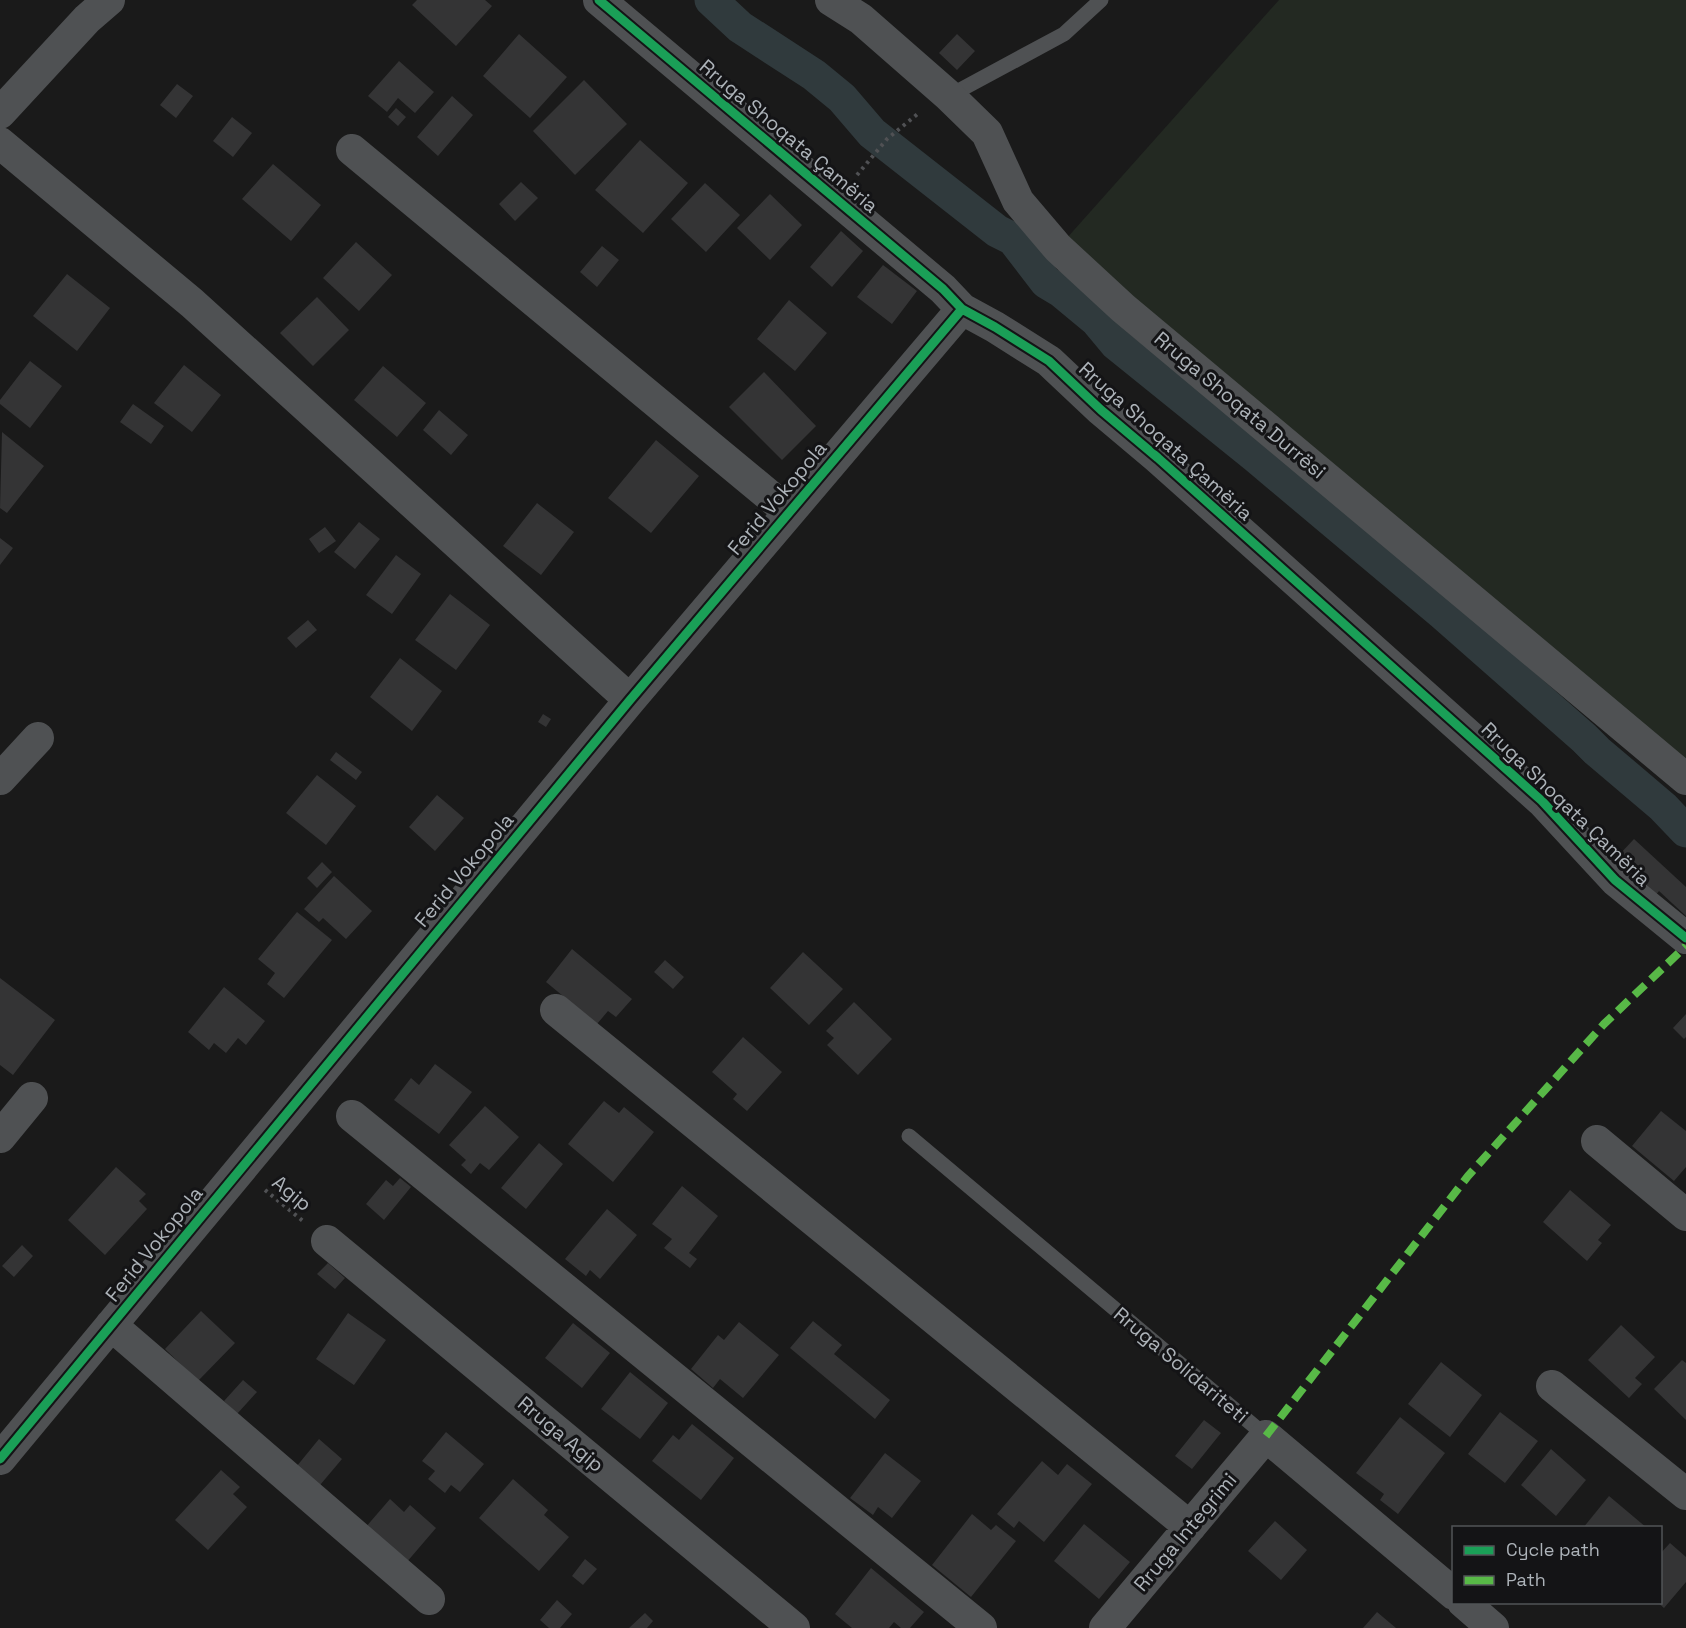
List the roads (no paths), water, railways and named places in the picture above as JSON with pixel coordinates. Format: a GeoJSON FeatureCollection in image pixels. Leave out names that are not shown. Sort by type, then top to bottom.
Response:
{"type":"FeatureCollection","features":[{"type":"Feature","properties":{"kind":"street"},"geometry":{"type":"LineString","coordinates":[[0,112],[87,19],[109,0]]}},
{"type":"Feature","properties":{"kind":"street","name":"Rruga Shoqata Çamëria"},"geometry":{"type":"LineString","coordinates":[[599,0],[943,289],[962,309],[1049,361],[1101,410],[1167,466],[1542,801],[1616,880],[1686,938]]}},
{"type":"Feature","properties":{"kind":"street","name":"Rruga Shoqata Durrësi"},"geometry":{"type":"LineString","coordinates":[[831,0],[861,19],[949,96],[987,133],[1018,201],[1058,248],[1123,308],[1686,779]]}},
{"type":"Feature","properties":{"kind":"street"},"geometry":{"type":"LineString","coordinates":[[0,143],[192,303],[630,700]]}},
{"type":"Feature","properties":{"kind":"street"},"geometry":{"type":"LineString","coordinates":[[352,150],[789,512]]}},
{"type":"Feature","properties":{"kind":"street","name":"Ferid Vokopola"},"geometry":{"type":"LineString","coordinates":[[0,1459],[238,1169],[630,700],[962,309]]}},
{"type":"Feature","properties":{"kind":"street"},"geometry":{"type":"LineString","coordinates":[[0,778],[38,738]]}},
{"type":"Feature","properties":{"kind":"street"},"geometry":{"type":"LineString","coordinates":[[556,1010],[1190,1527]]}},
{"type":"Feature","properties":{"kind":"street"},"geometry":{"type":"LineString","coordinates":[[0,1137],[32,1098]]}},
{"type":"Feature","properties":{"kind":"street"},"geometry":{"type":"LineString","coordinates":[[352,1116],[981,1628]]}},
{"type":"Feature","properties":{"kind":"street"},"geometry":{"type":"LineString","coordinates":[[1597,1141],[1686,1215]]}},
{"type":"Feature","properties":{"kind":"street","name":"Rruga Agip"},"geometry":{"type":"LineString","coordinates":[[327,1241],[794,1628]]}},
{"type":"Feature","properties":{"kind":"street"},"geometry":{"type":"LineString","coordinates":[[111,1326],[429,1599]]}},
{"type":"Feature","properties":{"kind":"street"},"geometry":{"type":"LineString","coordinates":[[1552,1386],[1686,1494]]}},
{"type":"Feature","properties":{"kind":"street","name":"Rruga Integrimi"},"geometry":{"type":"LineString","coordinates":[[1105,1628],[1266,1436]]}},
{"type":"Feature","properties":{"kind":"street","name":"Rruga Solidariteti"},"geometry":{"type":"LineString","coordinates":[[1266,1436],[1452,1592]]}},
{"type":"Feature","properties":{"kind":"street"},"geometry":{"type":"LineString","coordinates":[[1465,1604],[1494,1628]]}},
{"type":"Feature","properties":{"kind":"lane"},"geometry":{"type":"LineString","coordinates":[[949,96],[1064,34],[1101,0]]}},
{"type":"Feature","properties":{"kind":"lane","name":"Rruga Solidariteti"},"geometry":{"type":"LineString","coordinates":[[909,1136],[1266,1436]]}},
{"type":"Feature","properties":{"kind":"waterway"},"geometry":{"type":"LineString","coordinates":[[711,0],[740,27],[814,75],[842,98],[872,133],[997,231],[1013,239],[1046,282],[1061,291],[1096,320],[1116,344],[1256,457],[1442,613],[1663,807],[1686,831]]}}]}
